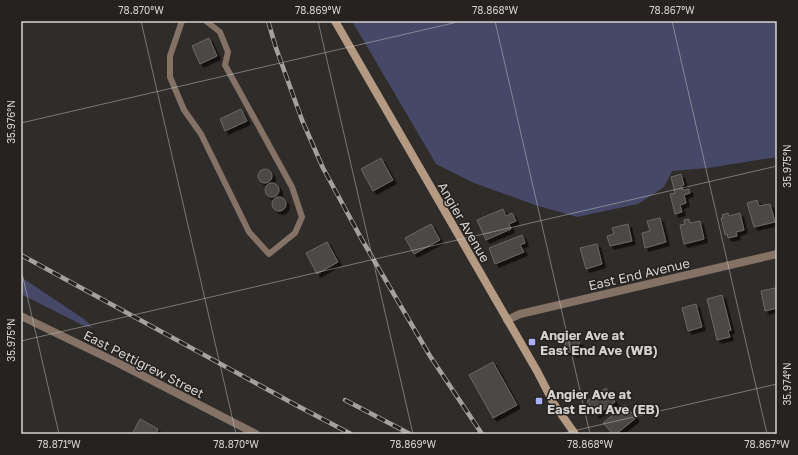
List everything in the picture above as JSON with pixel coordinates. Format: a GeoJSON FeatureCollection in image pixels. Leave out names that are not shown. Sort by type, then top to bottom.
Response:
{"type":"FeatureCollection","features":[{"type":"Feature","properties":{"kind":"main road","name":"Angier Avenue"},"geometry":{"type":"LineString","coordinates":[[335,21],[554,404],[574,434]]}},
{"type":"Feature","properties":{"kind":"street","name":"East End Avenue"},"geometry":{"type":"LineString","coordinates":[[507,320],[520,314],[777,254]]}},
{"type":"Feature","properties":{"kind":"street","name":"East Pettigrew Street"},"geometry":{"type":"LineString","coordinates":[[21,316],[256,434]]}},
{"type":"Feature","properties":{"kind":"lane"},"geometry":{"type":"LineString","coordinates":[[182,21],[170,56],[170,77],[184,110],[201,134],[249,232],[269,254],[295,233],[302,217],[292,188],[225,65],[228,52],[220,32],[206,21]]}},
{"type":"Feature","properties":{"kind":"shaded area"},"geometry":{"type":"Polygon","coordinates":[[[352,21],[777,21],[777,157],[708,168],[672,171],[664,187],[638,204],[577,217],[535,205],[474,183],[436,164],[352,21]]]}},
{"type":"Feature","properties":{"kind":"shaded area"},"geometry":{"type":"Polygon","coordinates":[[[21,277],[84,319],[93,328],[82,325],[21,294],[21,277]]]}},
{"type":"Feature","properties":{"kind":"building"},"geometry":{"type":"Polygon","coordinates":[[[209,38],[217,56],[200,64],[192,46],[209,38]]]}},
{"type":"Feature","properties":{"kind":"building"},"geometry":{"type":"Polygon","coordinates":[[[241,109],[247,121],[225,131],[220,119],[241,109]]]}},
{"type":"Feature","properties":{"kind":"building"},"geometry":{"type":"Polygon","coordinates":[[[381,158],[393,180],[373,191],[361,169],[381,158]]]}},
{"type":"Feature","properties":{"kind":"building"},"geometry":{"type":"Polygon","coordinates":[[[265,169],[270,171],[272,176],[270,181],[265,183],[260,181],[258,176],[260,171],[265,169]]]}},
{"type":"Feature","properties":{"kind":"building"},"geometry":{"type":"Polygon","coordinates":[[[681,174],[684,185],[681,186],[683,190],[689,189],[690,193],[684,195],[686,203],[680,205],[682,212],[675,214],[670,194],[675,193],[671,177],[681,174]]]}},
{"type":"Feature","properties":{"kind":"building"},"geometry":{"type":"Polygon","coordinates":[[[272,183],[277,185],[279,190],[277,195],[272,197],[267,195],[265,190],[267,185],[272,183]]]}},
{"type":"Feature","properties":{"kind":"building"},"geometry":{"type":"Polygon","coordinates":[[[279,197],[284,199],[286,204],[284,209],[279,211],[274,209],[272,204],[274,199],[279,197]]]}},
{"type":"Feature","properties":{"kind":"building"},"geometry":{"type":"Polygon","coordinates":[[[757,200],[759,206],[770,204],[775,222],[754,227],[747,203],[757,200]]]}},
{"type":"Feature","properties":{"kind":"building"},"geometry":{"type":"Polygon","coordinates":[[[503,209],[506,216],[512,213],[516,221],[509,224],[511,229],[486,240],[477,220],[503,209]]]}},
{"type":"Feature","properties":{"kind":"building"},"geometry":{"type":"Polygon","coordinates":[[[728,213],[729,216],[740,213],[744,230],[736,232],[737,236],[728,238],[727,234],[725,235],[721,218],[723,218],[722,215],[728,213]]]}},
{"type":"Feature","properties":{"kind":"building"},"geometry":{"type":"Polygon","coordinates":[[[660,218],[666,242],[645,248],[642,233],[650,231],[647,221],[660,218]]]}},
{"type":"Feature","properties":{"kind":"building"},"geometry":{"type":"Polygon","coordinates":[[[689,219],[690,223],[700,221],[704,239],[684,244],[680,225],[685,224],[684,220],[689,219]]]}},
{"type":"Feature","properties":{"kind":"building"},"geometry":{"type":"Polygon","coordinates":[[[431,224],[440,240],[414,254],[405,238],[431,224]]]}},
{"type":"Feature","properties":{"kind":"building"},"geometry":{"type":"Polygon","coordinates":[[[628,224],[632,241],[610,246],[607,236],[614,234],[612,228],[628,224]]]}},
{"type":"Feature","properties":{"kind":"building"},"geometry":{"type":"Polygon","coordinates":[[[522,235],[525,243],[520,245],[524,252],[495,264],[489,248],[522,235]]]}},
{"type":"Feature","properties":{"kind":"building"},"geometry":{"type":"Polygon","coordinates":[[[327,242],[338,262],[317,274],[306,253],[327,242]]]}},
{"type":"Feature","properties":{"kind":"building"},"geometry":{"type":"Polygon","coordinates":[[[597,244],[602,264],[586,269],[580,248],[597,244]]]}},
{"type":"Feature","properties":{"kind":"building"},"geometry":{"type":"Polygon","coordinates":[[[775,288],[777,308],[765,311],[761,291],[775,288]]]}},
{"type":"Feature","properties":{"kind":"building"},"geometry":{"type":"Polygon","coordinates":[[[722,295],[731,330],[728,331],[730,337],[717,340],[707,299],[722,295]]]}},
{"type":"Feature","properties":{"kind":"building"},"geometry":{"type":"Polygon","coordinates":[[[696,304],[702,327],[688,331],[682,308],[696,304]]]}},
{"type":"Feature","properties":{"kind":"building"},"geometry":{"type":"Polygon","coordinates":[[[568,337],[580,342],[575,354],[563,350],[568,337]]]}},
{"type":"Feature","properties":{"kind":"building"},"geometry":{"type":"Polygon","coordinates":[[[493,362],[517,405],[493,418],[469,375],[493,362]]]}},
{"type":"Feature","properties":{"kind":"building"},"geometry":{"type":"Polygon","coordinates":[[[606,388],[615,402],[596,415],[587,401],[606,388]]]}},
{"type":"Feature","properties":{"kind":"building"},"geometry":{"type":"Polygon","coordinates":[[[625,405],[636,418],[616,434],[613,434],[603,423],[625,405]]]}},
{"type":"Feature","properties":{"kind":"building"},"geometry":{"type":"Polygon","coordinates":[[[140,419],[158,429],[156,434],[132,434],[140,419]]]}},
{"type":"Feature","properties":{"kind":"railway"},"geometry":{"type":"LineString","coordinates":[[268,21],[276,48],[302,120],[323,168],[361,238],[430,356],[482,434]]}},
{"type":"Feature","properties":{"kind":"railway"},"geometry":{"type":"LineString","coordinates":[[21,255],[351,434]]}},
{"type":"Feature","properties":{"kind":"railway"},"geometry":{"type":"LineString","coordinates":[[345,400],[410,434]]}},
{"type":"Feature","properties":{"kind":"place","name":"Angier Ave at East End Ave (WB)"},"geometry":{"type":"Point","coordinates":[532,342]}},
{"type":"Feature","properties":{"kind":"place","name":"Angier Ave at East End Ave (EB)"},"geometry":{"type":"Point","coordinates":[539,401]}}]}
